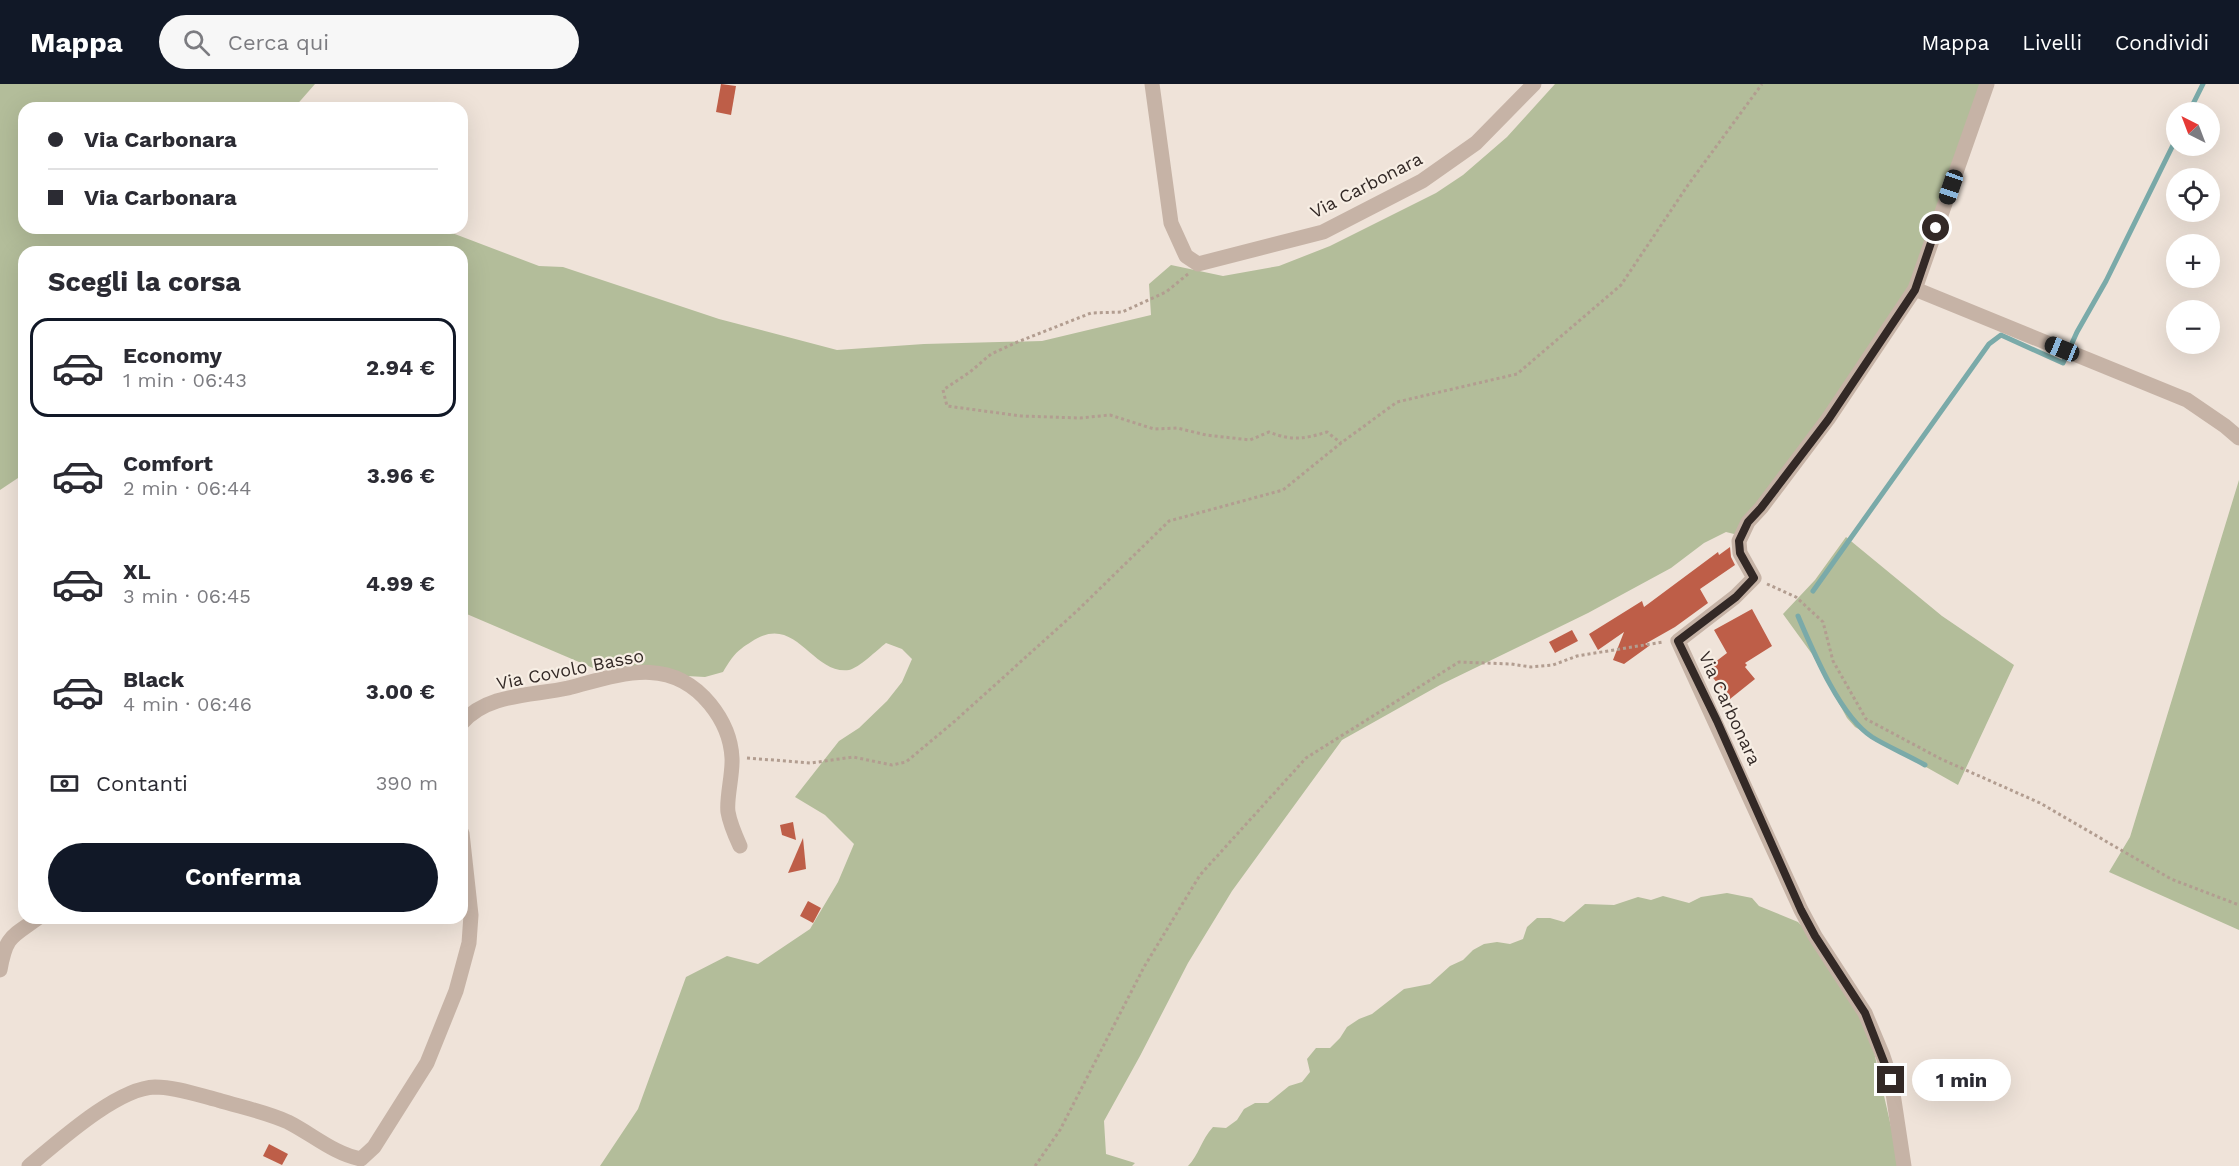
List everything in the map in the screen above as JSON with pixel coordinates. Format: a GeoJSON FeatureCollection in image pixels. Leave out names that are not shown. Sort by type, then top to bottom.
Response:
{"type":"FeatureCollection","features":[{"type":"Feature","properties":{"kind":"street"},"geometry":{"type":"LineString","coordinates":[[1152,84],[1171,223],[1186,256],[1198,264]]}},
{"type":"Feature","properties":{"kind":"street","name":"Via Carbonara"},"geometry":{"type":"LineString","coordinates":[[1198,264],[1323,231],[1422,181],[1476,143],[1525,96],[1534,84]]}},
{"type":"Feature","properties":{"kind":"street"},"geometry":{"type":"LineString","coordinates":[[1754,578],[1740,553],[1739,541],[1748,522],[1828,420],[1915,290],[1987,84]]}},
{"type":"Feature","properties":{"kind":"street"},"geometry":{"type":"LineString","coordinates":[[1915,290],[2187,400],[2239,438]]}},
{"type":"Feature","properties":{"kind":"street","name":"Via Carbonara"},"geometry":{"type":"LineString","coordinates":[[1754,578],[1736,597],[1678,641],[1717,721],[1801,910],[1815,936],[1865,1013],[1874,1032],[1891,1080],[1904,1166]]}},
{"type":"Feature","properties":{"kind":"street","name":"Via Covolo Basso"},"geometry":{"type":"LineString","coordinates":[[468,718],[476,711],[500,700],[631,674],[661,672],[697,688],[720,716],[729,738],[732,783],[728,810],[733,831],[740,846]]}},
{"type":"Feature","properties":{"kind":"street"},"geometry":{"type":"LineString","coordinates":[[29,1166],[115,1100],[155,1087],[182,1090],[264,1113],[288,1122],[359,1163],[374,1147],[427,1063],[456,991],[469,943],[471,915],[468,888]]}},
{"type":"Feature","properties":{"kind":"street"},"geometry":{"type":"LineString","coordinates":[[0,970],[6,943],[14,934],[29,924]]}},
{"type":"Feature","properties":{"kind":"path"},"geometry":{"type":"LineString","coordinates":[[732,756],[811,763],[853,757],[892,765],[906,762],[955,722],[1078,610],[1169,521],[1283,490],[1397,402],[1517,374],[1621,285],[1688,185],[1762,84]]}},
{"type":"Feature","properties":{"kind":"path"},"geometry":{"type":"LineString","coordinates":[[1198,264],[1166,292],[1122,312],[1091,313],[991,354],[943,390],[947,406],[1021,416],[1070,418],[1110,415],[1154,429],[1177,428],[1206,435],[1250,440],[1269,432],[1284,438],[1303,439],[1328,432],[1341,443]]}},
{"type":"Feature","properties":{"kind":"path"},"geometry":{"type":"LineString","coordinates":[[1754,578],[1796,597],[1823,622],[1833,661],[1866,719],[1941,759],[2040,803],[2171,879],[2239,905]]}},
{"type":"Feature","properties":{"kind":"path"},"geometry":{"type":"LineString","coordinates":[[1035,1166],[1060,1130],[1144,967],[1200,875],[1306,758],[1460,662],[1531,667],[1552,665],[1577,656],[1678,641]]}},
{"type":"Feature","properties":{"kind":"green space"},"geometry":{"type":"Polygon","coordinates":[[[0,84],[315,84],[299,102],[18,102],[18,234],[455,234],[539,266],[563,267],[719,319],[837,350],[924,344],[1042,341],[1151,315],[1149,284],[1171,265],[1223,276],[1279,266],[1330,246],[1436,193],[1463,175],[1507,137],[1555,84],[1988,84],[1913,303],[1742,536],[1726,532],[1704,543],[1671,568],[1588,613],[1440,685],[1342,740],[1232,891],[1188,963],[1104,1121],[1106,1154],[1135,1163],[1132,1166],[600,1166],[638,1109],[686,977],[727,956],[758,964],[810,929],[838,882],[854,844],[825,815],[795,797],[839,741],[859,728],[887,701],[902,682],[912,659],[902,649],[886,643],[853,669],[836,669],[824,663],[792,639],[780,634],[767,635],[751,642],[738,651],[723,672],[705,677],[631,673],[593,668],[468,615],[468,246],[18,246],[18,478],[0,490],[0,84]]]}},
{"type":"Feature","properties":{"kind":"green space"},"geometry":{"type":"Polygon","coordinates":[[[2239,480],[2239,930],[2109,872],[2130,837],[2239,480]]]}},
{"type":"Feature","properties":{"kind":"green space"},"geometry":{"type":"Polygon","coordinates":[[[1846,537],[1942,616],[2014,665],[1958,785],[1855,727],[1847,718],[1812,654],[1783,614],[1815,580],[1846,537]]]}},
{"type":"Feature","properties":{"kind":"green space"},"geometry":{"type":"Polygon","coordinates":[[[1727,893],[1752,898],[1759,906],[1798,922],[1842,967],[1872,1043],[1900,1166],[1188,1166],[1213,1127],[1226,1128],[1237,1120],[1244,1109],[1255,1103],[1268,1103],[1289,1086],[1302,1082],[1310,1072],[1307,1059],[1316,1048],[1330,1048],[1347,1027],[1372,1014],[1404,989],[1430,984],[1450,966],[1463,960],[1473,950],[1484,944],[1497,942],[1510,944],[1523,939],[1527,927],[1537,918],[1550,918],[1564,922],[1585,904],[1614,905],[1638,897],[1651,900],[1663,896],[1689,903],[1701,897],[1727,893]]]}},
{"type":"Feature","properties":{"kind":"building"},"geometry":{"type":"Polygon","coordinates":[[[721,84],[736,86],[731,115],[716,112],[721,84]]]}},
{"type":"Feature","properties":{"kind":"building"},"geometry":{"type":"Polygon","coordinates":[[[1730,547],[1735,565],[1700,589],[1708,603],[1675,627],[1645,644],[1649,646],[1624,664],[1613,660],[1624,632],[1598,650],[1589,634],[1642,601],[1644,607],[1718,552],[1719,555],[1730,547]]]}},
{"type":"Feature","properties":{"kind":"building"},"geometry":{"type":"Polygon","coordinates":[[[1752,609],[1772,646],[1745,663],[1747,665],[1745,667],[1755,679],[1730,699],[1706,669],[1727,653],[1714,630],[1752,609]]]}},
{"type":"Feature","properties":{"kind":"building"},"geometry":{"type":"Polygon","coordinates":[[[1572,630],[1578,641],[1555,653],[1549,642],[1572,630]]]}},
{"type":"Feature","properties":{"kind":"building"},"geometry":{"type":"Polygon","coordinates":[[[793,822],[796,840],[782,835],[780,825],[793,822]]]}},
{"type":"Feature","properties":{"kind":"building"},"geometry":{"type":"Polygon","coordinates":[[[803,838],[806,869],[788,873],[803,838]]]}},
{"type":"Feature","properties":{"kind":"building"},"geometry":{"type":"Polygon","coordinates":[[[808,901],[821,908],[813,923],[800,916],[808,901]]]}},
{"type":"Feature","properties":{"kind":"building"},"geometry":{"type":"Polygon","coordinates":[[[269,1144],[288,1154],[282,1165],[263,1156],[269,1144]]]}},
{"type":"Feature","properties":{"kind":"waterway"},"geometry":{"type":"LineString","coordinates":[[2194,102],[2203,84]]}},
{"type":"Feature","properties":{"kind":"waterway"},"geometry":{"type":"LineString","coordinates":[[1813,591],[1989,344],[2001,335],[2063,363],[2168,156]]}},
{"type":"Feature","properties":{"kind":"waterway"},"geometry":{"type":"LineString","coordinates":[[1798,616],[1838,699],[1860,727],[1872,737],[1925,765]]}},
{"type":"Feature","properties":{"kind":"route"},"geometry":{"type":"LineString","coordinates":[[1891,1080],[1865,1013],[1815,936],[1801,910],[1717,721],[1678,641],[1736,597],[1754,578],[1740,553],[1739,541],[1748,522],[1828,420],[1915,290],[1936,228]]}}]}
